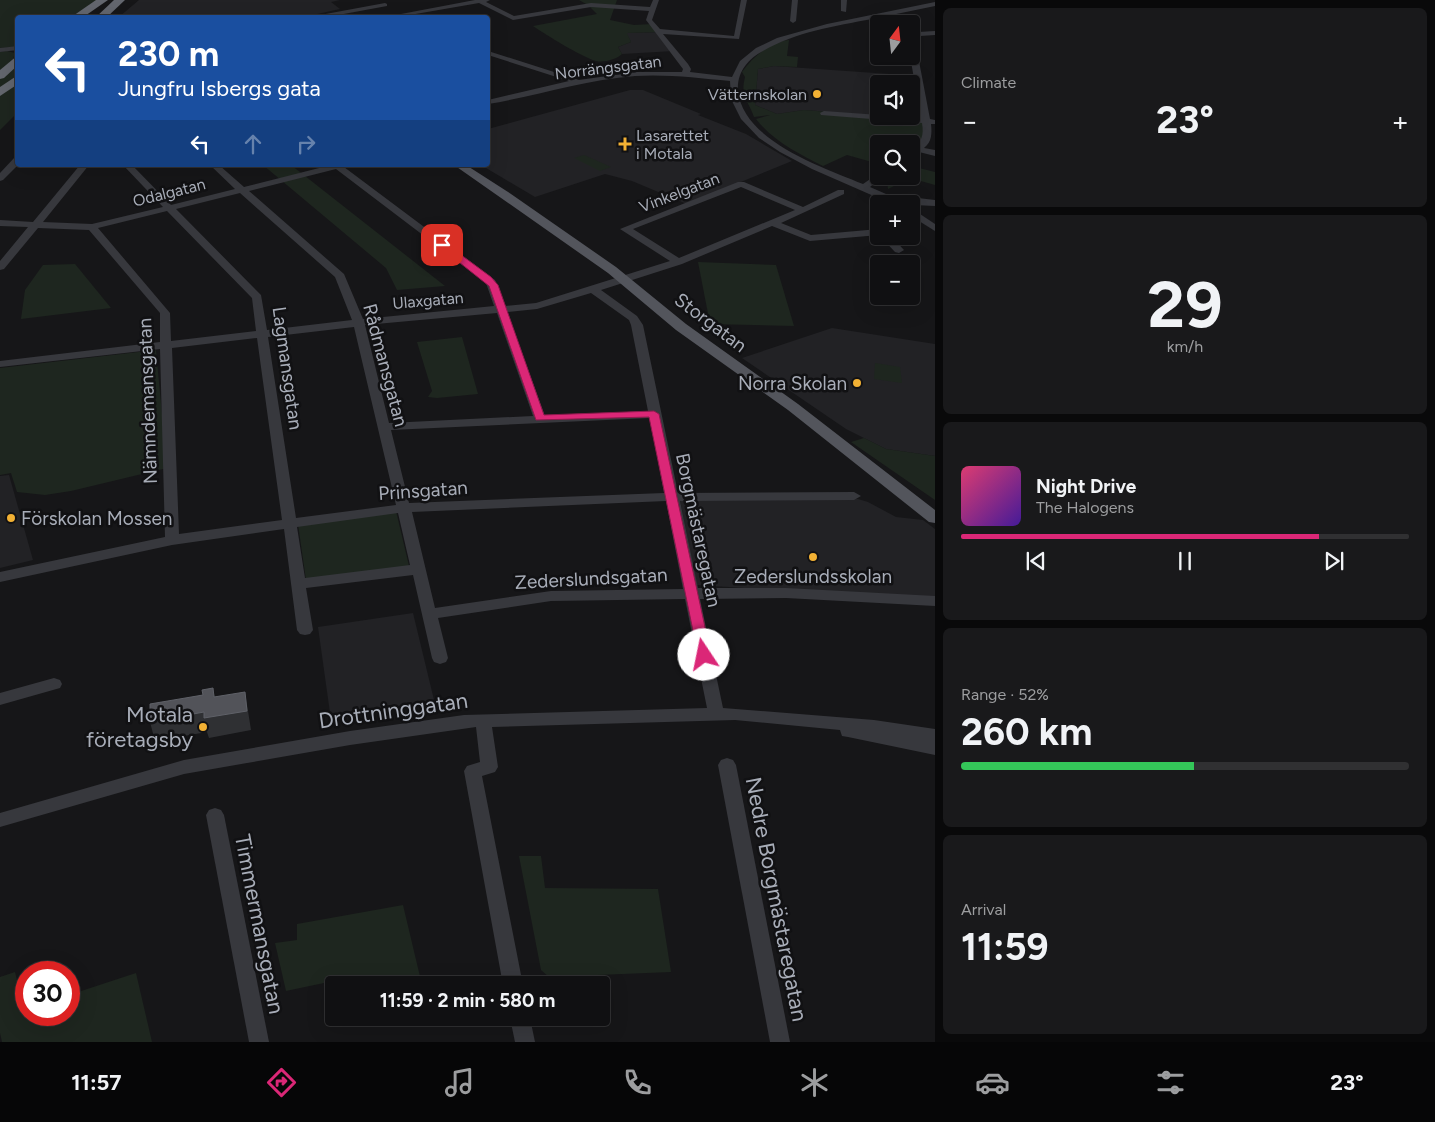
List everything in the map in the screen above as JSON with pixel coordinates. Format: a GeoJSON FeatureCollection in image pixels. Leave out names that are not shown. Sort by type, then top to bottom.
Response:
{"type":"FeatureCollection","features":[{"type":"Feature","properties":{"kind":"highway"},"geometry":{"type":"LineString","coordinates":[[80,15],[103,0]]}},
{"type":"Feature","properties":{"kind":"highway"},"geometry":{"type":"LineString","coordinates":[[88,15],[108,0]]}},
{"type":"Feature","properties":{"kind":"highway"},"geometry":{"type":"LineString","coordinates":[[94,15],[114,0]]}},
{"type":"Feature","properties":{"kind":"highway"},"geometry":{"type":"LineString","coordinates":[[103,15],[120,0]]}},
{"type":"Feature","properties":{"kind":"highway"},"geometry":{"type":"LineString","coordinates":[[0,76],[15,61]]}},
{"type":"Feature","properties":{"kind":"highway"},"geometry":{"type":"LineString","coordinates":[[0,86],[15,74]]}},
{"type":"Feature","properties":{"kind":"highway"},"geometry":{"type":"LineString","coordinates":[[0,93],[15,80]]}},
{"type":"Feature","properties":{"kind":"highway"},"geometry":{"type":"LineString","coordinates":[[0,100],[15,88]]}},
{"type":"Feature","properties":{"kind":"main road","name":"Storgatan"},"geometry":{"type":"LineString","coordinates":[[462,167],[626,278],[687,332],[788,403],[935,518]]}},
{"type":"Feature","properties":{"kind":"main road","name":"Storgatan"},"geometry":{"type":"LineString","coordinates":[[468,167],[512,194],[700,335],[793,401],[935,507]]}},
{"type":"Feature","properties":{"kind":"street"},"geometry":{"type":"LineString","coordinates":[[325,15],[387,5],[488,0]]}},
{"type":"Feature","properties":{"kind":"street"},"geometry":{"type":"LineString","coordinates":[[577,0],[588,6]]}},
{"type":"Feature","properties":{"kind":"street"},"geometry":{"type":"LineString","coordinates":[[656,0],[649,20],[686,66],[685,74]]}},
{"type":"Feature","properties":{"kind":"street"},"geometry":{"type":"LineString","coordinates":[[658,31],[737,38],[744,0]]}},
{"type":"Feature","properties":{"kind":"street"},"geometry":{"type":"LineString","coordinates":[[793,21],[795,0]]}},
{"type":"Feature","properties":{"kind":"street"},"geometry":{"type":"LineString","coordinates":[[844,0],[844,11]]}},
{"type":"Feature","properties":{"kind":"street"},"geometry":{"type":"LineString","coordinates":[[479,1],[515,20],[588,6],[652,9]]}},
{"type":"Feature","properties":{"kind":"street"},"geometry":{"type":"LineString","coordinates":[[905,1],[922,6]]}},
{"type":"Feature","properties":{"kind":"street"},"geometry":{"type":"LineString","coordinates":[[881,195],[800,161],[757,132],[748,123],[739,108],[733,90],[734,79],[739,68],[750,57],[764,47],[784,37],[811,29],[935,4]]}},
{"type":"Feature","properties":{"kind":"street"},"geometry":{"type":"LineString","coordinates":[[387,5],[406,15]]}},
{"type":"Feature","properties":{"kind":"street"},"geometry":{"type":"LineString","coordinates":[[920,146],[928,137],[931,122],[911,39],[914,36],[935,33]]}},
{"type":"Feature","properties":{"kind":"street"},"geometry":{"type":"LineString","coordinates":[[490,54],[577,82]]}},
{"type":"Feature","properties":{"kind":"street"},"geometry":{"type":"LineString","coordinates":[[490,59],[498,57]]}},
{"type":"Feature","properties":{"kind":"street","name":"Norrängsgatan"},"geometry":{"type":"LineString","coordinates":[[490,102],[577,82],[648,73],[685,74],[734,79]]}},
{"type":"Feature","properties":{"kind":"street"},"geometry":{"type":"LineString","coordinates":[[824,114],[931,122]]}},
{"type":"Feature","properties":{"kind":"street"},"geometry":{"type":"LineString","coordinates":[[920,152],[935,153]]}},
{"type":"Feature","properties":{"kind":"street"},"geometry":{"type":"LineString","coordinates":[[0,178],[15,162]]}},
{"type":"Feature","properties":{"kind":"street"},"geometry":{"type":"LineString","coordinates":[[0,267],[83,167]]}},
{"type":"Feature","properties":{"kind":"street","name":"Lagmansgatan"},"geometry":{"type":"LineString","coordinates":[[129,167],[256,294],[299,584],[304,630]]}},
{"type":"Feature","properties":{"kind":"street","name":"Rådmansgatan"},"geometry":{"type":"LineString","coordinates":[[216,167],[340,276],[360,323],[440,658]]}},
{"type":"Feature","properties":{"kind":"street","name":"Odalgatan"},"geometry":{"type":"LineString","coordinates":[[0,223],[92,226],[330,167]]}},
{"type":"Feature","properties":{"kind":"street"},"geometry":{"type":"LineString","coordinates":[[341,167],[488,279],[496,289],[540,418]]}},
{"type":"Feature","properties":{"kind":"street"},"geometry":{"type":"LineString","coordinates":[[864,187],[870,183]]}},
{"type":"Feature","properties":{"kind":"street","name":"Vinkelgatan"},"geometry":{"type":"LineString","coordinates":[[678,262],[624,229],[740,184],[803,210]]}},
{"type":"Feature","properties":{"kind":"street","name":"Ulaxgatan"},"geometry":{"type":"LineString","coordinates":[[0,364],[360,323],[537,306],[678,262],[774,223],[841,192]]}},
{"type":"Feature","properties":{"kind":"street"},"geometry":{"type":"LineString","coordinates":[[920,201],[935,203]]}},
{"type":"Feature","properties":{"kind":"street"},"geometry":{"type":"LineString","coordinates":[[920,217],[935,228]]}},
{"type":"Feature","properties":{"kind":"street"},"geometry":{"type":"LineString","coordinates":[[774,223],[810,238],[870,233]]}},
{"type":"Feature","properties":{"kind":"street","name":"Nämndemansgatan"},"geometry":{"type":"LineString","coordinates":[[92,226],[164,310],[166,316],[172,540]]}},
{"type":"Feature","properties":{"kind":"street"},"geometry":{"type":"LineString","coordinates":[[894,245],[899,250]]}},
{"type":"Feature","properties":{"kind":"street","name":"Borgmästaregatan"},"geometry":{"type":"LineString","coordinates":[[593,289],[634,318],[716,714]]}},
{"type":"Feature","properties":{"kind":"street"},"geometry":{"type":"LineString","coordinates":[[384,426],[654,414]]}},
{"type":"Feature","properties":{"kind":"street","name":"Prinsgatan"},"geometry":{"type":"LineString","coordinates":[[0,576],[172,540],[290,522],[404,508],[671,497],[854,496]]}},
{"type":"Feature","properties":{"kind":"street"},"geometry":{"type":"LineString","coordinates":[[299,584],[418,569]]}},
{"type":"Feature","properties":{"kind":"street","name":"Zederslundsgatan"},"geometry":{"type":"LineString","coordinates":[[429,614],[551,596],[692,593],[829,595],[935,601]]}},
{"type":"Feature","properties":{"kind":"street"},"geometry":{"type":"LineString","coordinates":[[0,699],[54,684]]}},
{"type":"Feature","properties":{"kind":"street","name":"Drottninggatan"},"geometry":{"type":"LineString","coordinates":[[0,820],[184,767],[350,738],[483,719],[716,714],[874,726],[935,736]]}},
{"type":"Feature","properties":{"kind":"street"},"geometry":{"type":"LineString","coordinates":[[483,719],[490,767],[473,771],[511,976]]}},
{"type":"Feature","properties":{"kind":"street","name":"Drottninggatan"},"geometry":{"type":"LineString","coordinates":[[801,721],[875,738],[935,748]]}},
{"type":"Feature","properties":{"kind":"street","name":"Nedre Borgmästaregatan"},"geometry":{"type":"LineString","coordinates":[[727,765],[780,1042]]}},
{"type":"Feature","properties":{"kind":"street","name":"Timmermansgatan"},"geometry":{"type":"LineString","coordinates":[[215,815],[259,1042]]}},
{"type":"Feature","properties":{"kind":"street"},"geometry":{"type":"LineString","coordinates":[[522,1026],[525,1042]]}},
{"type":"Feature","properties":{"kind":"shaded area"},"geometry":{"type":"Polygon","coordinates":[[[0,0],[99,0],[75,15],[15,15],[15,47],[0,48],[0,0]]]}},
{"type":"Feature","properties":{"kind":"shaded area"},"geometry":{"type":"Polygon","coordinates":[[[139,0],[340,0],[331,2],[340,9],[313,15],[121,15],[139,0]]]}},
{"type":"Feature","properties":{"kind":"shaded area"},"geometry":{"type":"Polygon","coordinates":[[[579,0],[617,0],[610,20],[634,25],[653,24],[661,32],[627,33],[631,42],[618,47],[622,54],[610,60],[596,61],[555,40],[533,26],[597,14],[588,5],[579,0]]]}},
{"type":"Feature","properties":{"kind":"shaded area"},"geometry":{"type":"Polygon","coordinates":[[[661,32],[674,51],[622,54],[618,47],[631,42],[626,33],[661,32]]]}},
{"type":"Feature","properties":{"kind":"shaded area"},"geometry":{"type":"Polygon","coordinates":[[[789,40],[787,56],[798,57],[797,67],[774,66],[758,69],[755,105],[777,114],[804,110],[870,115],[870,125],[920,125],[920,119],[928,120],[931,132],[920,144],[920,135],[870,135],[870,161],[847,155],[823,166],[805,157],[770,134],[763,127],[756,119],[770,115],[754,117],[743,89],[745,77],[742,72],[762,51],[782,41],[789,40]]]}},
{"type":"Feature","properties":{"kind":"shaded area"},"geometry":{"type":"Polygon","coordinates":[[[0,52],[15,53],[13,59],[15,60],[15,115],[0,130],[0,52]]]}},
{"type":"Feature","properties":{"kind":"shaded area","name":"Vätternskolan"},"geometry":{"type":"Polygon","coordinates":[[[774,66],[904,75],[870,75],[870,115],[804,110],[777,114],[755,105],[758,69],[774,66]]]}},
{"type":"Feature","properties":{"kind":"shaded area","name":"Vätternskolan"},"geometry":{"type":"Polygon","coordinates":[[[920,81],[928,120],[920,119],[920,81]]]}},
{"type":"Feature","properties":{"kind":"shaded area","name":"Lasarettet i Motala"},"geometry":{"type":"Polygon","coordinates":[[[630,90],[643,90],[746,134],[792,161],[687,204],[632,181],[605,174],[535,197],[484,167],[490,167],[490,128],[630,90]]]}},
{"type":"Feature","properties":{"kind":"shaded area"},"geometry":{"type":"Polygon","coordinates":[[[584,155],[611,167],[600,171],[574,158],[584,155]]]}},
{"type":"Feature","properties":{"kind":"shaded area"},"geometry":{"type":"Polygon","coordinates":[[[265,167],[294,167],[445,286],[397,290],[386,268],[265,167]]]}},
{"type":"Feature","properties":{"kind":"shaded area"},"geometry":{"type":"Polygon","coordinates":[[[920,168],[935,172],[935,185],[920,181],[920,168]]]}},
{"type":"Feature","properties":{"kind":"shaded area"},"geometry":{"type":"Polygon","coordinates":[[[888,185],[896,185],[888,189],[888,185]]]}},
{"type":"Feature","properties":{"kind":"shaded area"},"geometry":{"type":"Polygon","coordinates":[[[698,262],[776,265],[794,326],[710,324],[698,262]]]}},
{"type":"Feature","properties":{"kind":"shaded area"},"geometry":{"type":"Polygon","coordinates":[[[75,264],[111,308],[21,319],[25,290],[43,265],[75,264]]]}},
{"type":"Feature","properties":{"kind":"shaded area","name":"Norra Skolan"},"geometry":{"type":"Polygon","coordinates":[[[832,328],[935,344],[935,456],[886,449],[846,429],[742,358],[832,328]]]}},
{"type":"Feature","properties":{"kind":"shaded area"},"geometry":{"type":"Polygon","coordinates":[[[462,337],[478,394],[437,398],[428,397],[432,391],[417,342],[462,337]]]}},
{"type":"Feature","properties":{"kind":"shaded area"},"geometry":{"type":"Polygon","coordinates":[[[156,350],[167,468],[71,491],[45,495],[17,492],[11,473],[0,475],[0,368],[156,350]]]}},
{"type":"Feature","properties":{"kind":"shaded area"},"geometry":{"type":"Polygon","coordinates":[[[875,363],[900,367],[902,383],[874,379],[875,363]]]}},
{"type":"Feature","properties":{"kind":"shaded area"},"geometry":{"type":"Polygon","coordinates":[[[864,438],[886,449],[935,456],[935,500],[851,442],[864,438]]]}},
{"type":"Feature","properties":{"kind":"shaded area","name":"Förskolan Mossen"},"geometry":{"type":"Polygon","coordinates":[[[9,475],[33,560],[0,568],[0,476],[9,475]]]}},
{"type":"Feature","properties":{"kind":"shaded area","name":"Zederslundsskolan"},"geometry":{"type":"Polygon","coordinates":[[[858,499],[868,502],[896,517],[923,520],[935,529],[935,600],[697,585],[680,500],[858,499]]]}},
{"type":"Feature","properties":{"kind":"shaded area"},"geometry":{"type":"Polygon","coordinates":[[[396,511],[409,566],[306,580],[298,524],[396,511]]]}},
{"type":"Feature","properties":{"kind":"shaded area"},"geometry":{"type":"Polygon","coordinates":[[[413,613],[434,700],[430,705],[331,720],[318,627],[413,613]]]}},
{"type":"Feature","properties":{"kind":"shaded area"},"geometry":{"type":"Polygon","coordinates":[[[519,856],[541,856],[545,888],[658,889],[671,972],[548,976],[541,970],[519,856]]]}},
{"type":"Feature","properties":{"kind":"shaded area"},"geometry":{"type":"Polygon","coordinates":[[[403,905],[420,976],[325,976],[325,983],[286,991],[275,943],[297,940],[297,924],[403,905]]]}},
{"type":"Feature","properties":{"kind":"shaded area"},"geometry":{"type":"Polygon","coordinates":[[[15,972],[15,1026],[80,1026],[80,991],[136,973],[152,1042],[2,1042],[0,1033],[0,977],[15,972]]]}},
{"type":"Feature","properties":{"kind":"building"},"geometry":{"type":"Polygon","coordinates":[[[213,688],[214,697],[245,692],[247,711],[204,718],[204,712],[150,722],[150,704],[203,695],[202,690],[213,688]]]}},
{"type":"Feature","properties":{"kind":"place","name":"Vätternskolan"},"geometry":{"type":"Point","coordinates":[817,94]}},
{"type":"Feature","properties":{"kind":"place","name":"Lasarettet i Motala"},"geometry":{"type":"Point","coordinates":[625,144]}},
{"type":"Feature","properties":{"kind":"place","name":"Norra Skolan"},"geometry":{"type":"Point","coordinates":[857,383]}},
{"type":"Feature","properties":{"kind":"place","name":"Förskolan Mossen"},"geometry":{"type":"Point","coordinates":[11,518]}},
{"type":"Feature","properties":{"kind":"place","name":"Zederslundsskolan"},"geometry":{"type":"Point","coordinates":[813,557]}},
{"type":"Feature","properties":{"kind":"place","name":"Motala företagsby"},"geometry":{"type":"Point","coordinates":[203,727]}},
{"type":"Feature","properties":{"kind":"route"},"geometry":{"type":"LineString","coordinates":[[442,245],[494,285],[540,418],[654,414],[704,655]]}}]}
